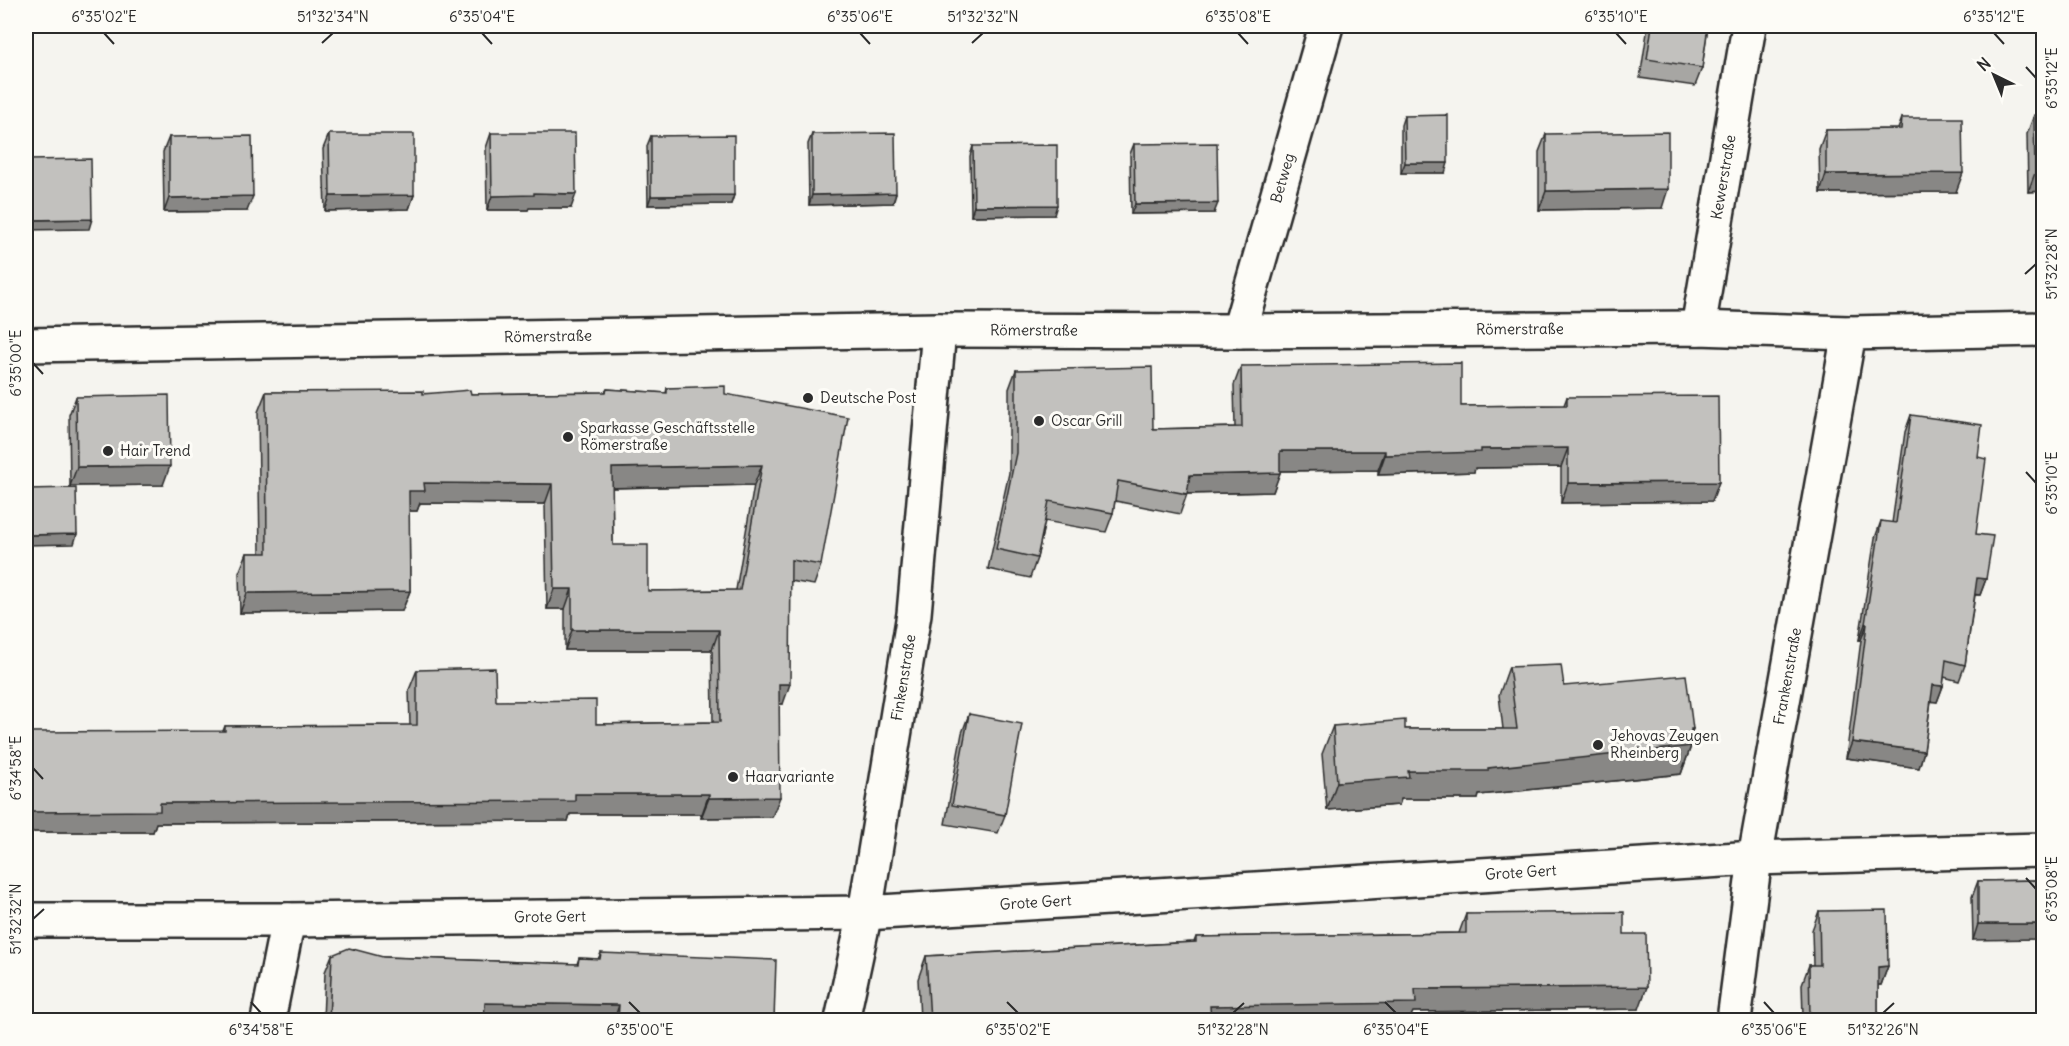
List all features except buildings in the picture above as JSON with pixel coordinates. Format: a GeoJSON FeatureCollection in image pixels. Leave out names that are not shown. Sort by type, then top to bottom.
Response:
{"type":"FeatureCollection","features":[{"type":"Feature","properties":{"kind":"street","name":"Betweg"},"geometry":{"type":"LineString","coordinates":[[1239,331],[1326,26]]}},
{"type":"Feature","properties":{"kind":"street","name":"Kewerstraße"},"geometry":{"type":"LineString","coordinates":[[1698,328],[1749,26]]}},
{"type":"Feature","properties":{"kind":"street","name":"Römerstraße"},"geometry":{"type":"LineString","coordinates":[[26,345],[939,330],[1698,328],[1849,333],[2043,329]]}},
{"type":"Feature","properties":{"kind":"street","name":"Finkenstraße"},"geometry":{"type":"LineString","coordinates":[[842,1020],[865,913],[914,614],[939,330]]}},
{"type":"Feature","properties":{"kind":"street","name":"Frankenstraße"},"geometry":{"type":"LineString","coordinates":[[1734,1020],[1755,858],[1849,333]]}},
{"type":"Feature","properties":{"kind":"street","name":"Grote Gert"},"geometry":{"type":"LineString","coordinates":[[26,920],[288,920],[865,913],[1755,858],[2043,850]]}},
{"type":"Feature","properties":{"kind":"street"},"geometry":{"type":"LineString","coordinates":[[268,1020],[288,920]]}},
{"type":"Feature","properties":{"kind":"place","name":"Deutsche Post"},"geometry":{"type":"Point","coordinates":[808,398]}},
{"type":"Feature","properties":{"kind":"place","name":"Oscar Grill"},"geometry":{"type":"Point","coordinates":[1039,421]}},
{"type":"Feature","properties":{"kind":"place","name":"Sparkasse Geschäftsstelle Römerstraße"},"geometry":{"type":"Point","coordinates":[568,437]}},
{"type":"Feature","properties":{"kind":"place","name":"Hair Trend"},"geometry":{"type":"Point","coordinates":[108,451]}},
{"type":"Feature","properties":{"kind":"place","name":"Jehovas Zeugen Rheinberg"},"geometry":{"type":"Point","coordinates":[1598,745]}},
{"type":"Feature","properties":{"kind":"place","name":"Haarvariante"},"geometry":{"type":"Point","coordinates":[733,777]}}]}
